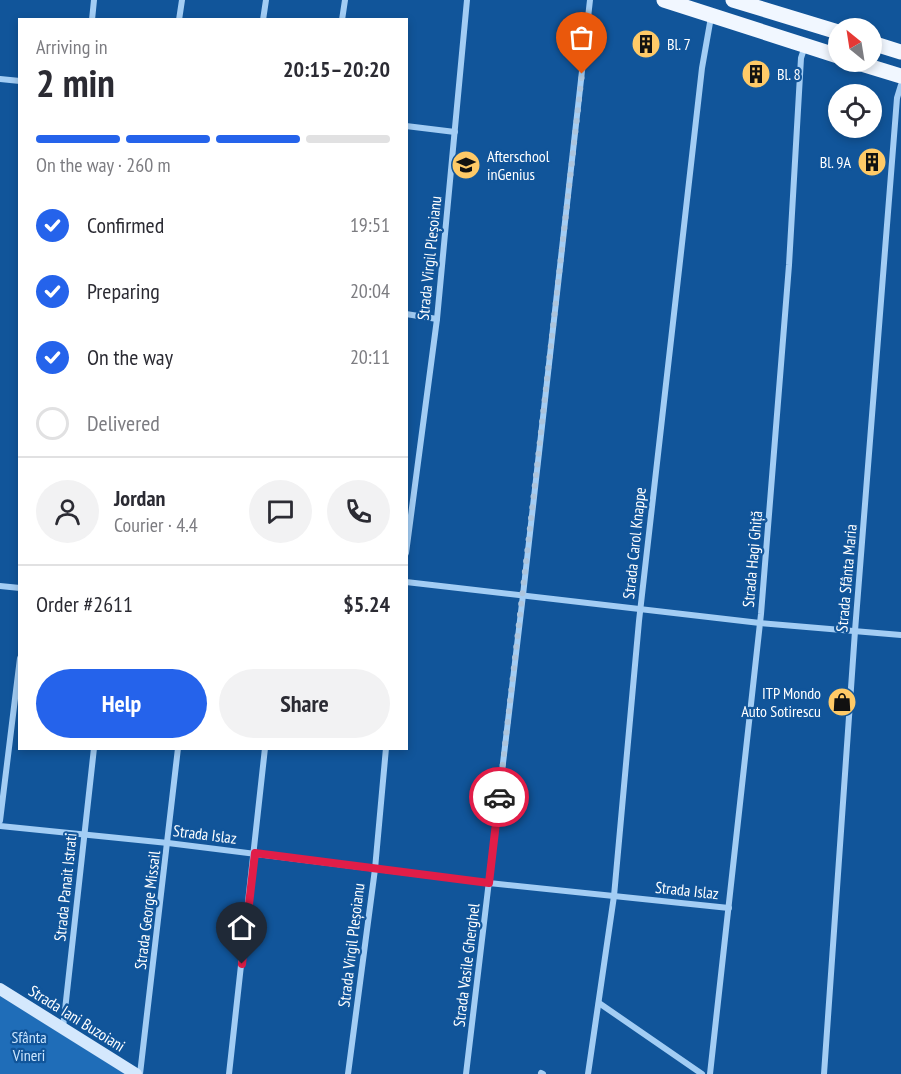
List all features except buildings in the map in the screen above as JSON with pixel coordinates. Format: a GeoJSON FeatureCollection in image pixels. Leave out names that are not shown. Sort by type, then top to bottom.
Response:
{"type":"FeatureCollection","features":[{"type":"Feature","properties":{"kind":"main road"},"geometry":{"type":"LineString","coordinates":[[664,0],[828,53]]}},
{"type":"Feature","properties":{"kind":"main road"},"geometry":{"type":"LineString","coordinates":[[733,0],[828,29]]}},
{"type":"Feature","properties":{"kind":"main road"},"geometry":{"type":"LineString","coordinates":[[882,46],[901,52]]}},
{"type":"Feature","properties":{"kind":"main road"},"geometry":{"type":"LineString","coordinates":[[882,70],[901,76]]}},
{"type":"Feature","properties":{"kind":"street"},"geometry":{"type":"LineString","coordinates":[[92,18],[94,0]]}},
{"type":"Feature","properties":{"kind":"street"},"geometry":{"type":"LineString","coordinates":[[179,18],[182,0]]}},
{"type":"Feature","properties":{"kind":"street"},"geometry":{"type":"LineString","coordinates":[[263,18],[266,0]]}},
{"type":"Feature","properties":{"kind":"street"},"geometry":{"type":"LineString","coordinates":[[342,18],[345,0]]}},
{"type":"Feature","properties":{"kind":"street","name":"Strada Virgil Pleșoianu"},"geometry":{"type":"LineString","coordinates":[[408,538],[437,318],[467,0]]}},
{"type":"Feature","properties":{"kind":"street","name":"Strada Vasile Gherghel"},"geometry":{"type":"LineString","coordinates":[[466,1074],[590,0]]}},
{"type":"Feature","properties":{"kind":"street","name":"Strada Carol Knappe"},"geometry":{"type":"LineString","coordinates":[[588,1074],[614,897],[640,609],[702,68],[711,16]]}},
{"type":"Feature","properties":{"kind":"street","name":"Strada Hagi Ghiță"},"geometry":{"type":"LineString","coordinates":[[710,1074],[760,623],[789,265],[801,58],[805,46]]}},
{"type":"Feature","properties":{"kind":"street"},"geometry":{"type":"LineString","coordinates":[[0,79],[18,81]]}},
{"type":"Feature","properties":{"kind":"street","name":"Strada Sfânta Maria"},"geometry":{"type":"LineString","coordinates":[[824,1074],[855,631],[897,98],[901,85]]}},
{"type":"Feature","properties":{"kind":"street"},"geometry":{"type":"LineString","coordinates":[[408,126],[455,132]]}},
{"type":"Feature","properties":{"kind":"street"},"geometry":{"type":"LineString","coordinates":[[408,314],[437,318]]}},
{"type":"Feature","properties":{"kind":"street"},"geometry":{"type":"LineString","coordinates":[[408,582],[760,623],[901,635]]}},
{"type":"Feature","properties":{"kind":"street"},"geometry":{"type":"LineString","coordinates":[[0,586],[18,588]]}},
{"type":"Feature","properties":{"kind":"street"},"geometry":{"type":"LineString","coordinates":[[0,820],[18,674]]}},
{"type":"Feature","properties":{"kind":"street","name":"Strada Panait Istrati"},"geometry":{"type":"LineString","coordinates":[[63,1029],[94,750]]}},
{"type":"Feature","properties":{"kind":"street","name":"Strada George Missail"},"geometry":{"type":"LineString","coordinates":[[138,1074],[178,750]]}},
{"type":"Feature","properties":{"kind":"street"},"geometry":{"type":"LineString","coordinates":[[229,1074],[265,750]]}},
{"type":"Feature","properties":{"kind":"street","name":"Strada Virgil Pleșoianu"},"geometry":{"type":"LineString","coordinates":[[348,1074],[375,869],[386,750]]}},
{"type":"Feature","properties":{"kind":"street","name":"Strada Islaz"},"geometry":{"type":"LineString","coordinates":[[0,826],[255,853],[489,883],[729,908]]}},
{"type":"Feature","properties":{"kind":"street","name":"Strada Iani Buzoiani"},"geometry":{"type":"LineString","coordinates":[[0,989],[138,1074]]}},
{"type":"Feature","properties":{"kind":"street"},"geometry":{"type":"LineString","coordinates":[[599,1003],[702,1074]]}},
{"type":"Feature","properties":{"kind":"green space","name":"Sfânta Vineri"},"geometry":{"type":"Polygon","coordinates":[[[0,996],[126,1074],[0,1074],[0,996]]]}},
{"type":"Feature","properties":{"kind":"way so far"},"geometry":{"type":"LineString","coordinates":[[499,797],[582,74]]}},
{"type":"Feature","properties":{"kind":"place","name":"Bl. 7"},"geometry":{"type":"Point","coordinates":[646,44]}},
{"type":"Feature","properties":{"kind":"place","name":"Bl. 8"},"geometry":{"type":"Point","coordinates":[756,74]}},
{"type":"Feature","properties":{"kind":"place","name":"Bl. 9A"},"geometry":{"type":"Point","coordinates":[872,162]}},
{"type":"Feature","properties":{"kind":"place","name":"Afterschool inGenius"},"geometry":{"type":"Point","coordinates":[466,165]}},
{"type":"Feature","properties":{"kind":"place","name":"ITP Mondo Auto Sotirescu"},"geometry":{"type":"Point","coordinates":[842,702]}},
{"type":"Feature","properties":{"kind":"route"},"geometry":{"type":"LineString","coordinates":[[242,964],[255,853],[489,883],[499,797]]}}]}
